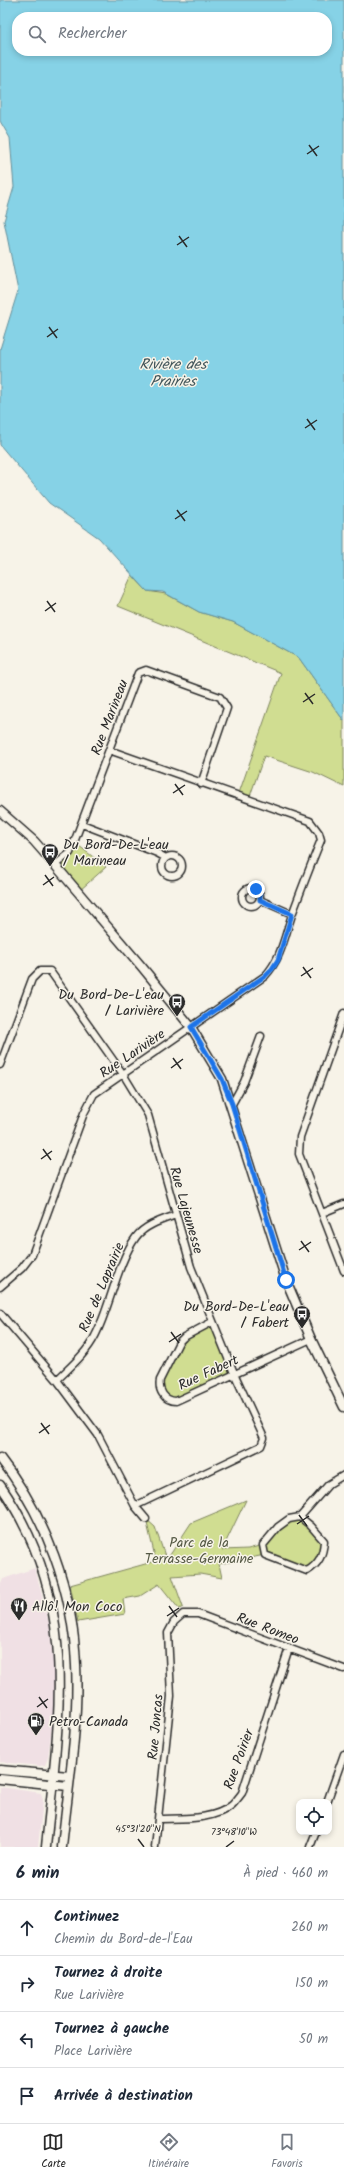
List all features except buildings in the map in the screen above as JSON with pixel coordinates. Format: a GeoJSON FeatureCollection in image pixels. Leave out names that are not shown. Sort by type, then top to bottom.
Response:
{"type":"FeatureCollection","features":[{"type":"Feature","properties":{"kind":"street","name":"Rue Marineau"},"geometry":{"type":"LineString","coordinates":[[55,865],[70,853],[138,673],[146,670],[220,696],[227,708],[201,784]]}},
{"type":"Feature","properties":{"kind":"street","name":"Rue Larivière"},"geometry":{"type":"LineString","coordinates":[[0,1288],[22,1268],[32,1256],[84,1113],[94,1094],[265,976],[272,969],[278,960],[292,914],[321,840],[319,832],[310,821],[201,784],[109,750]]}},
{"type":"Feature","properties":{"kind":"street"},"geometry":{"type":"LineString","coordinates":[[0,811],[34,841],[191,1027],[222,1079],[232,1104],[286,1280],[311,1339],[344,1407]]}},
{"type":"Feature","properties":{"kind":"street"},"geometry":{"type":"LineString","coordinates":[[82,824],[157,853],[166,858]]}},
{"type":"Feature","properties":{"kind":"street"},"geometry":{"type":"LineString","coordinates":[[260,900],[292,914]]}},
{"type":"Feature","properties":{"kind":"street","name":"Rue Lajeunesse"},"geometry":{"type":"LineString","coordinates":[[0,1065],[32,978],[40,971],[50,971],[122,1074],[148,1115],[191,1267],[212,1322],[264,1438],[261,1446],[135,1506]]}},
{"type":"Feature","properties":{"kind":"street"},"geometry":{"type":"LineString","coordinates":[[344,1013],[300,1137],[299,1148],[299,1154],[344,1271]]}},
{"type":"Feature","properties":{"kind":"street"},"geometry":{"type":"LineString","coordinates":[[232,1104],[244,1082],[261,1036]]}},
{"type":"Feature","properties":{"kind":"street"},"geometry":{"type":"LineString","coordinates":[[322,1213],[344,1204]]}},
{"type":"Feature","properties":{"kind":"street","name":"Rue de Laprairie"},"geometry":{"type":"LineString","coordinates":[[57,1380],[83,1354],[95,1336],[136,1236],[154,1222],[176,1215]]}},
{"type":"Feature","properties":{"kind":"street"},"geometry":{"type":"LineString","coordinates":[[0,1313],[57,1380],[98,1435],[135,1506],[146,1519]]}},
{"type":"Feature","properties":{"kind":"street","name":"Rue Fabert"},"geometry":{"type":"LineString","coordinates":[[212,1322],[184,1337],[179,1342],[159,1385],[165,1398],[170,1401],[176,1401],[234,1373],[311,1339]]}},
{"type":"Feature","properties":{"kind":"street"},"geometry":{"type":"LineString","coordinates":[[0,1458],[18,1483],[42,1524],[58,1568],[67,1600],[74,1636],[77,1674],[62,1847]]}},
{"type":"Feature","properties":{"kind":"street"},"geometry":{"type":"LineString","coordinates":[[300,1517],[311,1526],[324,1541],[323,1554],[315,1566],[307,1571],[265,1554],[263,1545],[278,1527],[289,1519],[300,1517],[329,1484],[344,1475]]}},
{"type":"Feature","properties":{"kind":"street"},"geometry":{"type":"LineString","coordinates":[[0,1485],[20,1518],[35,1550],[47,1584],[55,1620],[60,1658],[60,1686],[46,1847]]}},
{"type":"Feature","properties":{"kind":"street","name":"Rue Romeo"},"geometry":{"type":"LineString","coordinates":[[184,1614],[198,1614],[344,1669]]}},
{"type":"Feature","properties":{"kind":"street","name":"Rue Joncas"},"geometry":{"type":"LineString","coordinates":[[155,1847],[171,1696],[168,1632],[174,1622],[184,1614]]}},
{"type":"Feature","properties":{"kind":"street","name":"Rue Poirier"},"geometry":{"type":"LineString","coordinates":[[158,1819],[187,1818],[218,1813],[232,1805],[242,1793],[289,1648]]}},
{"type":"Feature","properties":{"kind":"street"},"geometry":{"type":"LineString","coordinates":[[328,1799],[344,1754]]}},
{"type":"Feature","properties":{"kind":"street"},"geometry":{"type":"LineString","coordinates":[[0,1770],[69,1776]]}},
{"type":"Feature","properties":{"kind":"street"},"geometry":{"type":"LineString","coordinates":[[0,1780],[68,1786]]}},
{"type":"Feature","properties":{"kind":"street"},"geometry":{"type":"LineString","coordinates":[[310,1847],[315,1835]]}},
{"type":"Feature","properties":{"kind":"shaded area"},"geometry":{"type":"Polygon","coordinates":[[[35,1568],[50,1627],[56,1695],[48,1758],[45,1765],[40,1766],[0,1762],[0,1586],[3,1579],[35,1568]]]}},
{"type":"Feature","properties":{"kind":"shaded area"},"geometry":{"type":"Polygon","coordinates":[[[0,1787],[41,1793],[43,1800],[38,1847],[0,1847],[0,1787]]]}},
{"type":"Feature","properties":{"kind":"green space"},"geometry":{"type":"Polygon","coordinates":[[[132,575],[147,591],[166,594],[199,612],[233,622],[299,658],[344,721],[344,787],[313,772],[264,756],[249,799],[238,796],[281,673],[118,606],[132,575]]]}},
{"type":"Feature","properties":{"kind":"green space"},"geometry":{"type":"Polygon","coordinates":[[[74,842],[106,867],[79,891],[55,865],[70,853],[74,842]]]}},
{"type":"Feature","properties":{"kind":"green space"},"geometry":{"type":"Polygon","coordinates":[[[212,1322],[234,1373],[176,1401],[165,1398],[160,1380],[179,1342],[212,1322]]]}},
{"type":"Feature","properties":{"kind":"green space","name":"Parc de la Terrasse-Germaine"},"geometry":{"type":"Polygon","coordinates":[[[246,1500],[222,1550],[248,1549],[263,1545],[278,1527],[300,1517],[324,1541],[323,1554],[307,1571],[265,1555],[219,1564],[222,1578],[200,1574],[172,1576],[183,1607],[179,1609],[159,1584],[140,1596],[123,1599],[125,1614],[78,1622],[70,1585],[156,1561],[146,1519],[155,1527],[165,1556],[168,1558],[191,1523],[246,1500]]]}},
{"type":"Feature","properties":{"kind":"water","name":"Rivière des Prairies"},"geometry":{"type":"Polygon","coordinates":[[[0,0],[344,0],[344,721],[299,658],[233,622],[199,612],[163,592],[147,591],[99,538],[49,503],[0,445],[0,349],[18,291],[4,221],[14,187],[10,138],[0,121],[0,0]]]}},
{"type":"Feature","properties":{"kind":"place","name":"Du Bord-De-L'eau / Marineau"},"geometry":{"type":"Point","coordinates":[50,867]}},
{"type":"Feature","properties":{"kind":"place","name":"Du Bord-De-L'eau / Larivière"},"geometry":{"type":"Point","coordinates":[177,1017]}},
{"type":"Feature","properties":{"kind":"place","name":"Du Bord-De-L'eau / Fabert"},"geometry":{"type":"Point","coordinates":[302,1329]}},
{"type":"Feature","properties":{"kind":"place","name":"Allô! Mon Coco"},"geometry":{"type":"Point","coordinates":[19,1621]}},
{"type":"Feature","properties":{"kind":"place","name":"Petro-Canada"},"geometry":{"type":"Point","coordinates":[36,1736]}},
{"type":"Feature","properties":{"kind":"route"},"geometry":{"type":"LineString","coordinates":[[256,889],[260,894],[260,900],[292,914],[278,960],[265,976],[191,1027],[222,1079],[232,1104],[286,1280]]}}]}
